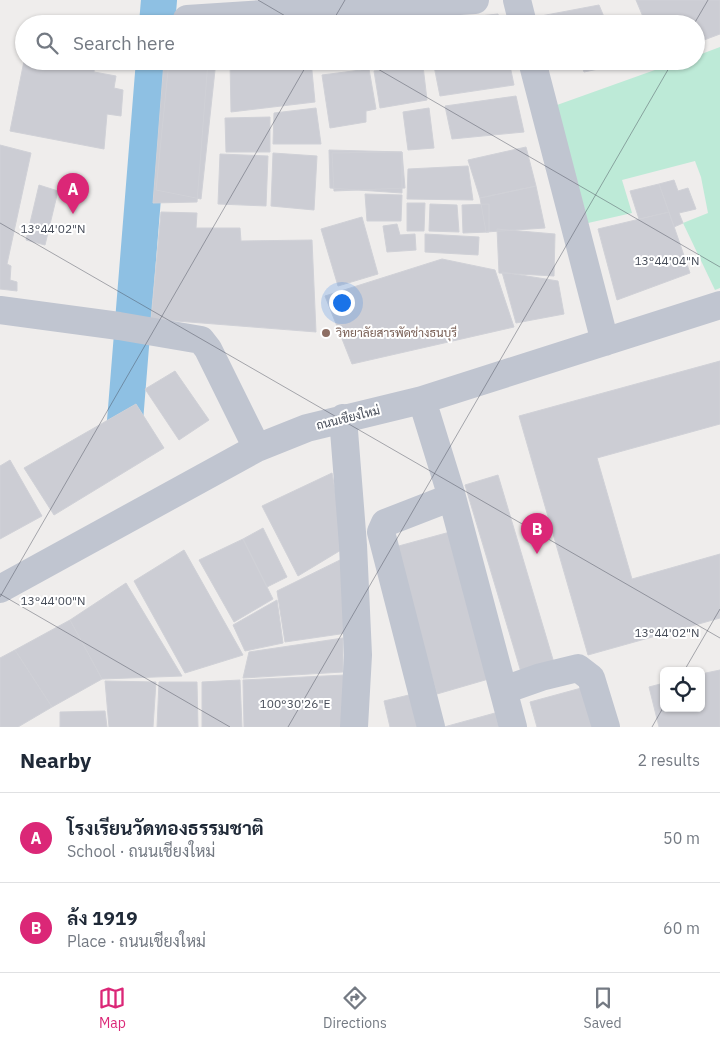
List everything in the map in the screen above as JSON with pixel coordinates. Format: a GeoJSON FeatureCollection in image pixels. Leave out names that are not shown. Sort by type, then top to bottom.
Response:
{"type":"FeatureCollection","features":[{"type":"Feature","properties":{"kind":"street"},"geometry":{"type":"LineString","coordinates":[[248,15],[475,0]]}},
{"type":"Feature","properties":{"kind":"street"},"geometry":{"type":"LineString","coordinates":[[517,0],[521,15]]}},
{"type":"Feature","properties":{"kind":"street"},"geometry":{"type":"LineString","coordinates":[[534,70],[605,342]]}},
{"type":"Feature","properties":{"kind":"street","name":"ถนนเชียงใหม่"},"geometry":{"type":"LineString","coordinates":[[0,589],[256,448],[307,428],[422,400],[720,305]]}},
{"type":"Feature","properties":{"kind":"street"},"geometry":{"type":"LineString","coordinates":[[0,310],[131,328],[201,340],[208,349],[256,448]]}},
{"type":"Feature","properties":{"kind":"street"},"geometry":{"type":"LineString","coordinates":[[422,400],[452,497],[513,727]]}},
{"type":"Feature","properties":{"kind":"street"},"geometry":{"type":"LineString","coordinates":[[343,418],[353,545],[358,655],[354,727]]}},
{"type":"Feature","properties":{"kind":"street"},"geometry":{"type":"LineString","coordinates":[[431,727],[381,532],[385,523],[452,497]]}},
{"type":"Feature","properties":{"kind":"street"},"geometry":{"type":"LineString","coordinates":[[504,690],[541,677],[578,668],[591,678],[606,727]]}},
{"type":"Feature","properties":{"kind":"green space"},"geometry":{"type":"Polygon","coordinates":[[[720,47],[720,288],[715,290],[683,223],[708,213],[701,177],[695,161],[622,180],[632,213],[588,223],[557,105],[655,70],[705,70],[705,53],[720,47]]]}},
{"type":"Feature","properties":{"kind":"building"},"geometry":{"type":"Polygon","coordinates":[[[636,0],[720,0],[720,34],[705,40],[705,15],[642,15],[636,0]]]}},
{"type":"Feature","properties":{"kind":"building"},"geometry":{"type":"Polygon","coordinates":[[[599,5],[603,15],[546,15],[599,5]]]}},
{"type":"Feature","properties":{"kind":"building"},"geometry":{"type":"Polygon","coordinates":[[[22,70],[94,70],[94,72],[116,76],[114,88],[123,90],[121,116],[107,114],[104,149],[10,131],[22,70]]]}},
{"type":"Feature","properties":{"kind":"building"},"geometry":{"type":"Polygon","coordinates":[[[163,70],[207,70],[197,202],[153,203],[163,70]]]}},
{"type":"Feature","properties":{"kind":"building"},"geometry":{"type":"Polygon","coordinates":[[[168,70],[215,70],[201,199],[156,190],[168,70]]]}},
{"type":"Feature","properties":{"kind":"building"},"geometry":{"type":"Polygon","coordinates":[[[230,70],[312,70],[315,102],[231,112],[230,70]]]}},
{"type":"Feature","properties":{"kind":"building"},"geometry":{"type":"Polygon","coordinates":[[[369,70],[376,109],[366,111],[366,122],[330,128],[322,75],[369,70]]]}},
{"type":"Feature","properties":{"kind":"building"},"geometry":{"type":"Polygon","coordinates":[[[423,70],[427,100],[380,108],[374,71],[423,70]]]}},
{"type":"Feature","properties":{"kind":"building"},"geometry":{"type":"Polygon","coordinates":[[[435,70],[511,70],[514,85],[440,96],[435,70]]]}},
{"type":"Feature","properties":{"kind":"building"},"geometry":{"type":"Polygon","coordinates":[[[516,96],[524,132],[452,139],[445,106],[516,96]]]}},
{"type":"Feature","properties":{"kind":"building"},"geometry":{"type":"Polygon","coordinates":[[[316,108],[321,144],[273,144],[274,113],[316,108]]]}},
{"type":"Feature","properties":{"kind":"building"},"geometry":{"type":"Polygon","coordinates":[[[429,108],[434,148],[408,150],[403,112],[429,108]]]}},
{"type":"Feature","properties":{"kind":"building"},"geometry":{"type":"Polygon","coordinates":[[[270,117],[270,152],[226,152],[225,118],[270,117]]]}},
{"type":"Feature","properties":{"kind":"building"},"geometry":{"type":"Polygon","coordinates":[[[0,145],[31,153],[7,264],[11,266],[10,280],[17,282],[17,291],[0,289],[0,145]]]}},
{"type":"Feature","properties":{"kind":"building"},"geometry":{"type":"Polygon","coordinates":[[[526,147],[536,186],[480,198],[468,160],[526,147]]]}},
{"type":"Feature","properties":{"kind":"building"},"geometry":{"type":"Polygon","coordinates":[[[329,150],[402,152],[402,193],[330,188],[329,150]]]}},
{"type":"Feature","properties":{"kind":"building"},"geometry":{"type":"Polygon","coordinates":[[[402,152],[405,188],[334,191],[332,153],[402,152]]]}},
{"type":"Feature","properties":{"kind":"building"},"geometry":{"type":"Polygon","coordinates":[[[273,153],[317,156],[314,210],[271,206],[273,153]]]}},
{"type":"Feature","properties":{"kind":"building"},"geometry":{"type":"Polygon","coordinates":[[[220,154],[268,156],[266,206],[218,204],[220,154]]]}},
{"type":"Feature","properties":{"kind":"building"},"geometry":{"type":"Polygon","coordinates":[[[468,166],[473,200],[407,199],[408,169],[468,166]]]}},
{"type":"Feature","properties":{"kind":"building"},"geometry":{"type":"Polygon","coordinates":[[[674,180],[678,191],[688,188],[696,209],[679,213],[683,223],[674,227],[659,184],[674,180]]]}},
{"type":"Feature","properties":{"kind":"building"},"geometry":{"type":"Polygon","coordinates":[[[659,184],[669,212],[639,219],[630,191],[659,184]]]}},
{"type":"Feature","properties":{"kind":"building"},"geometry":{"type":"Polygon","coordinates":[[[39,185],[58,191],[45,245],[26,240],[39,185]]]}},
{"type":"Feature","properties":{"kind":"building"},"geometry":{"type":"Polygon","coordinates":[[[536,186],[545,228],[486,232],[480,198],[536,186]]]}},
{"type":"Feature","properties":{"kind":"building"},"geometry":{"type":"Polygon","coordinates":[[[365,194],[402,195],[401,221],[367,221],[365,194]]]}},
{"type":"Feature","properties":{"kind":"building"},"geometry":{"type":"Polygon","coordinates":[[[407,203],[425,203],[424,231],[407,231],[407,203]]]}},
{"type":"Feature","properties":{"kind":"building"},"geometry":{"type":"Polygon","coordinates":[[[430,204],[457,205],[459,232],[429,231],[430,204]]]}},
{"type":"Feature","properties":{"kind":"building"},"geometry":{"type":"Polygon","coordinates":[[[489,204],[489,232],[463,233],[462,205],[489,204]]]}},
{"type":"Feature","properties":{"kind":"building"},"geometry":{"type":"Polygon","coordinates":[[[161,212],[197,213],[196,228],[240,228],[241,241],[312,240],[316,332],[151,319],[161,212]]]}},
{"type":"Feature","properties":{"kind":"building"},"geometry":{"type":"Polygon","coordinates":[[[669,212],[690,273],[617,300],[598,229],[669,212]]]}},
{"type":"Feature","properties":{"kind":"building"},"geometry":{"type":"Polygon","coordinates":[[[362,217],[378,274],[338,286],[321,229],[362,217]]]}},
{"type":"Feature","properties":{"kind":"building"},"geometry":{"type":"Polygon","coordinates":[[[397,224],[400,235],[415,234],[416,250],[387,252],[383,226],[397,224]]]}},
{"type":"Feature","properties":{"kind":"building"},"geometry":{"type":"Polygon","coordinates":[[[497,229],[555,234],[554,276],[499,273],[497,229]]]}},
{"type":"Feature","properties":{"kind":"building"},"geometry":{"type":"Polygon","coordinates":[[[425,234],[479,237],[478,255],[425,252],[425,234]]]}},
{"type":"Feature","properties":{"kind":"building"},"geometry":{"type":"Polygon","coordinates":[[[442,259],[495,270],[514,327],[352,364],[325,296],[442,259]]]}},
{"type":"Feature","properties":{"kind":"building"},"geometry":{"type":"Polygon","coordinates":[[[502,272],[558,281],[564,314],[516,323],[502,272]]]}},
{"type":"Feature","properties":{"kind":"building"},"geometry":{"type":"Polygon","coordinates":[[[720,361],[720,424],[597,458],[632,579],[720,554],[720,618],[588,655],[519,416],[720,361]]]}},
{"type":"Feature","properties":{"kind":"building"},"geometry":{"type":"Polygon","coordinates":[[[175,371],[209,420],[179,440],[145,389],[175,371]]]}},
{"type":"Feature","properties":{"kind":"building"},"geometry":{"type":"Polygon","coordinates":[[[136,404],[164,448],[54,515],[24,468],[136,404]]]}},
{"type":"Feature","properties":{"kind":"building"},"geometry":{"type":"Polygon","coordinates":[[[10,460],[42,516],[0,539],[0,466],[10,460]]]}},
{"type":"Feature","properties":{"kind":"building"},"geometry":{"type":"Polygon","coordinates":[[[332,473],[346,547],[298,576],[262,506],[332,473]]]}},
{"type":"Feature","properties":{"kind":"building"},"geometry":{"type":"Polygon","coordinates":[[[498,475],[554,663],[521,672],[465,485],[498,475]]]}},
{"type":"Feature","properties":{"kind":"building"},"geometry":{"type":"Polygon","coordinates":[[[263,528],[287,577],[267,587],[243,539],[263,528]]]}},
{"type":"Feature","properties":{"kind":"building"},"geometry":{"type":"Polygon","coordinates":[[[450,532],[492,678],[437,694],[395,547],[450,532]]]}},
{"type":"Feature","properties":{"kind":"building"},"geometry":{"type":"Polygon","coordinates":[[[243,539],[273,599],[234,622],[199,560],[243,539]]]}},
{"type":"Feature","properties":{"kind":"building"},"geometry":{"type":"Polygon","coordinates":[[[184,550],[243,655],[185,673],[134,581],[184,550]]]}},
{"type":"Feature","properties":{"kind":"building"},"geometry":{"type":"Polygon","coordinates":[[[342,559],[347,633],[285,642],[277,591],[342,559]]]}},
{"type":"Feature","properties":{"kind":"building"},"geometry":{"type":"Polygon","coordinates":[[[126,583],[182,676],[102,679],[70,620],[126,583]]]}},
{"type":"Feature","properties":{"kind":"building"},"geometry":{"type":"Polygon","coordinates":[[[277,600],[283,643],[245,651],[233,625],[277,600]]]}},
{"type":"Feature","properties":{"kind":"building"},"geometry":{"type":"Polygon","coordinates":[[[70,620],[102,679],[52,707],[15,650],[70,620]]]}},
{"type":"Feature","properties":{"kind":"building"},"geometry":{"type":"Polygon","coordinates":[[[343,638],[343,672],[243,678],[249,652],[343,638]]]}},
{"type":"Feature","properties":{"kind":"building"},"geometry":{"type":"Polygon","coordinates":[[[15,650],[52,707],[18,727],[0,727],[0,658],[15,650]]]}},
{"type":"Feature","properties":{"kind":"building"},"geometry":{"type":"Polygon","coordinates":[[[720,670],[720,727],[659,727],[649,687],[660,684],[660,712],[705,712],[705,673],[720,670]]]}},
{"type":"Feature","properties":{"kind":"building"},"geometry":{"type":"Polygon","coordinates":[[[345,675],[345,727],[244,727],[243,680],[345,675]]]}},
{"type":"Feature","properties":{"kind":"building"},"geometry":{"type":"Polygon","coordinates":[[[240,680],[242,727],[202,727],[202,682],[240,680]]]}},
{"type":"Feature","properties":{"kind":"building"},"geometry":{"type":"Polygon","coordinates":[[[105,681],[156,682],[153,727],[109,727],[105,681]]]}},
{"type":"Feature","properties":{"kind":"building"},"geometry":{"type":"Polygon","coordinates":[[[159,682],[197,682],[198,727],[157,727],[159,682]]]}},
{"type":"Feature","properties":{"kind":"building"},"geometry":{"type":"Polygon","coordinates":[[[585,687],[596,727],[537,727],[530,702],[585,687]]]}},
{"type":"Feature","properties":{"kind":"building"},"geometry":{"type":"Polygon","coordinates":[[[413,694],[421,727],[390,727],[384,701],[413,694]]]}},
{"type":"Feature","properties":{"kind":"building"},"geometry":{"type":"Polygon","coordinates":[[[105,711],[107,727],[60,727],[60,712],[105,711]]]}},
{"type":"Feature","properties":{"kind":"building"},"geometry":{"type":"Polygon","coordinates":[[[495,713],[499,727],[444,727],[495,713]]]}},
{"type":"Feature","properties":{"kind":"waterway"},"geometry":{"type":"LineString","coordinates":[[158,15],[159,0]]}},
{"type":"Feature","properties":{"kind":"waterway"},"geometry":{"type":"LineString","coordinates":[[125,421],[153,70]]}},
{"type":"Feature","properties":{"kind":"place","name":"โรงเรียนวัดทองธรรมชาติ"},"geometry":{"type":"Point","coordinates":[73,214]}},
{"type":"Feature","properties":{"kind":"place","name":"วิทยาลัยสารพัดช่างธนบุรี"},"geometry":{"type":"Point","coordinates":[326,333]}},
{"type":"Feature","properties":{"kind":"place","name":"ล้ง 1919"},"geometry":{"type":"Point","coordinates":[537,554]}}]}
